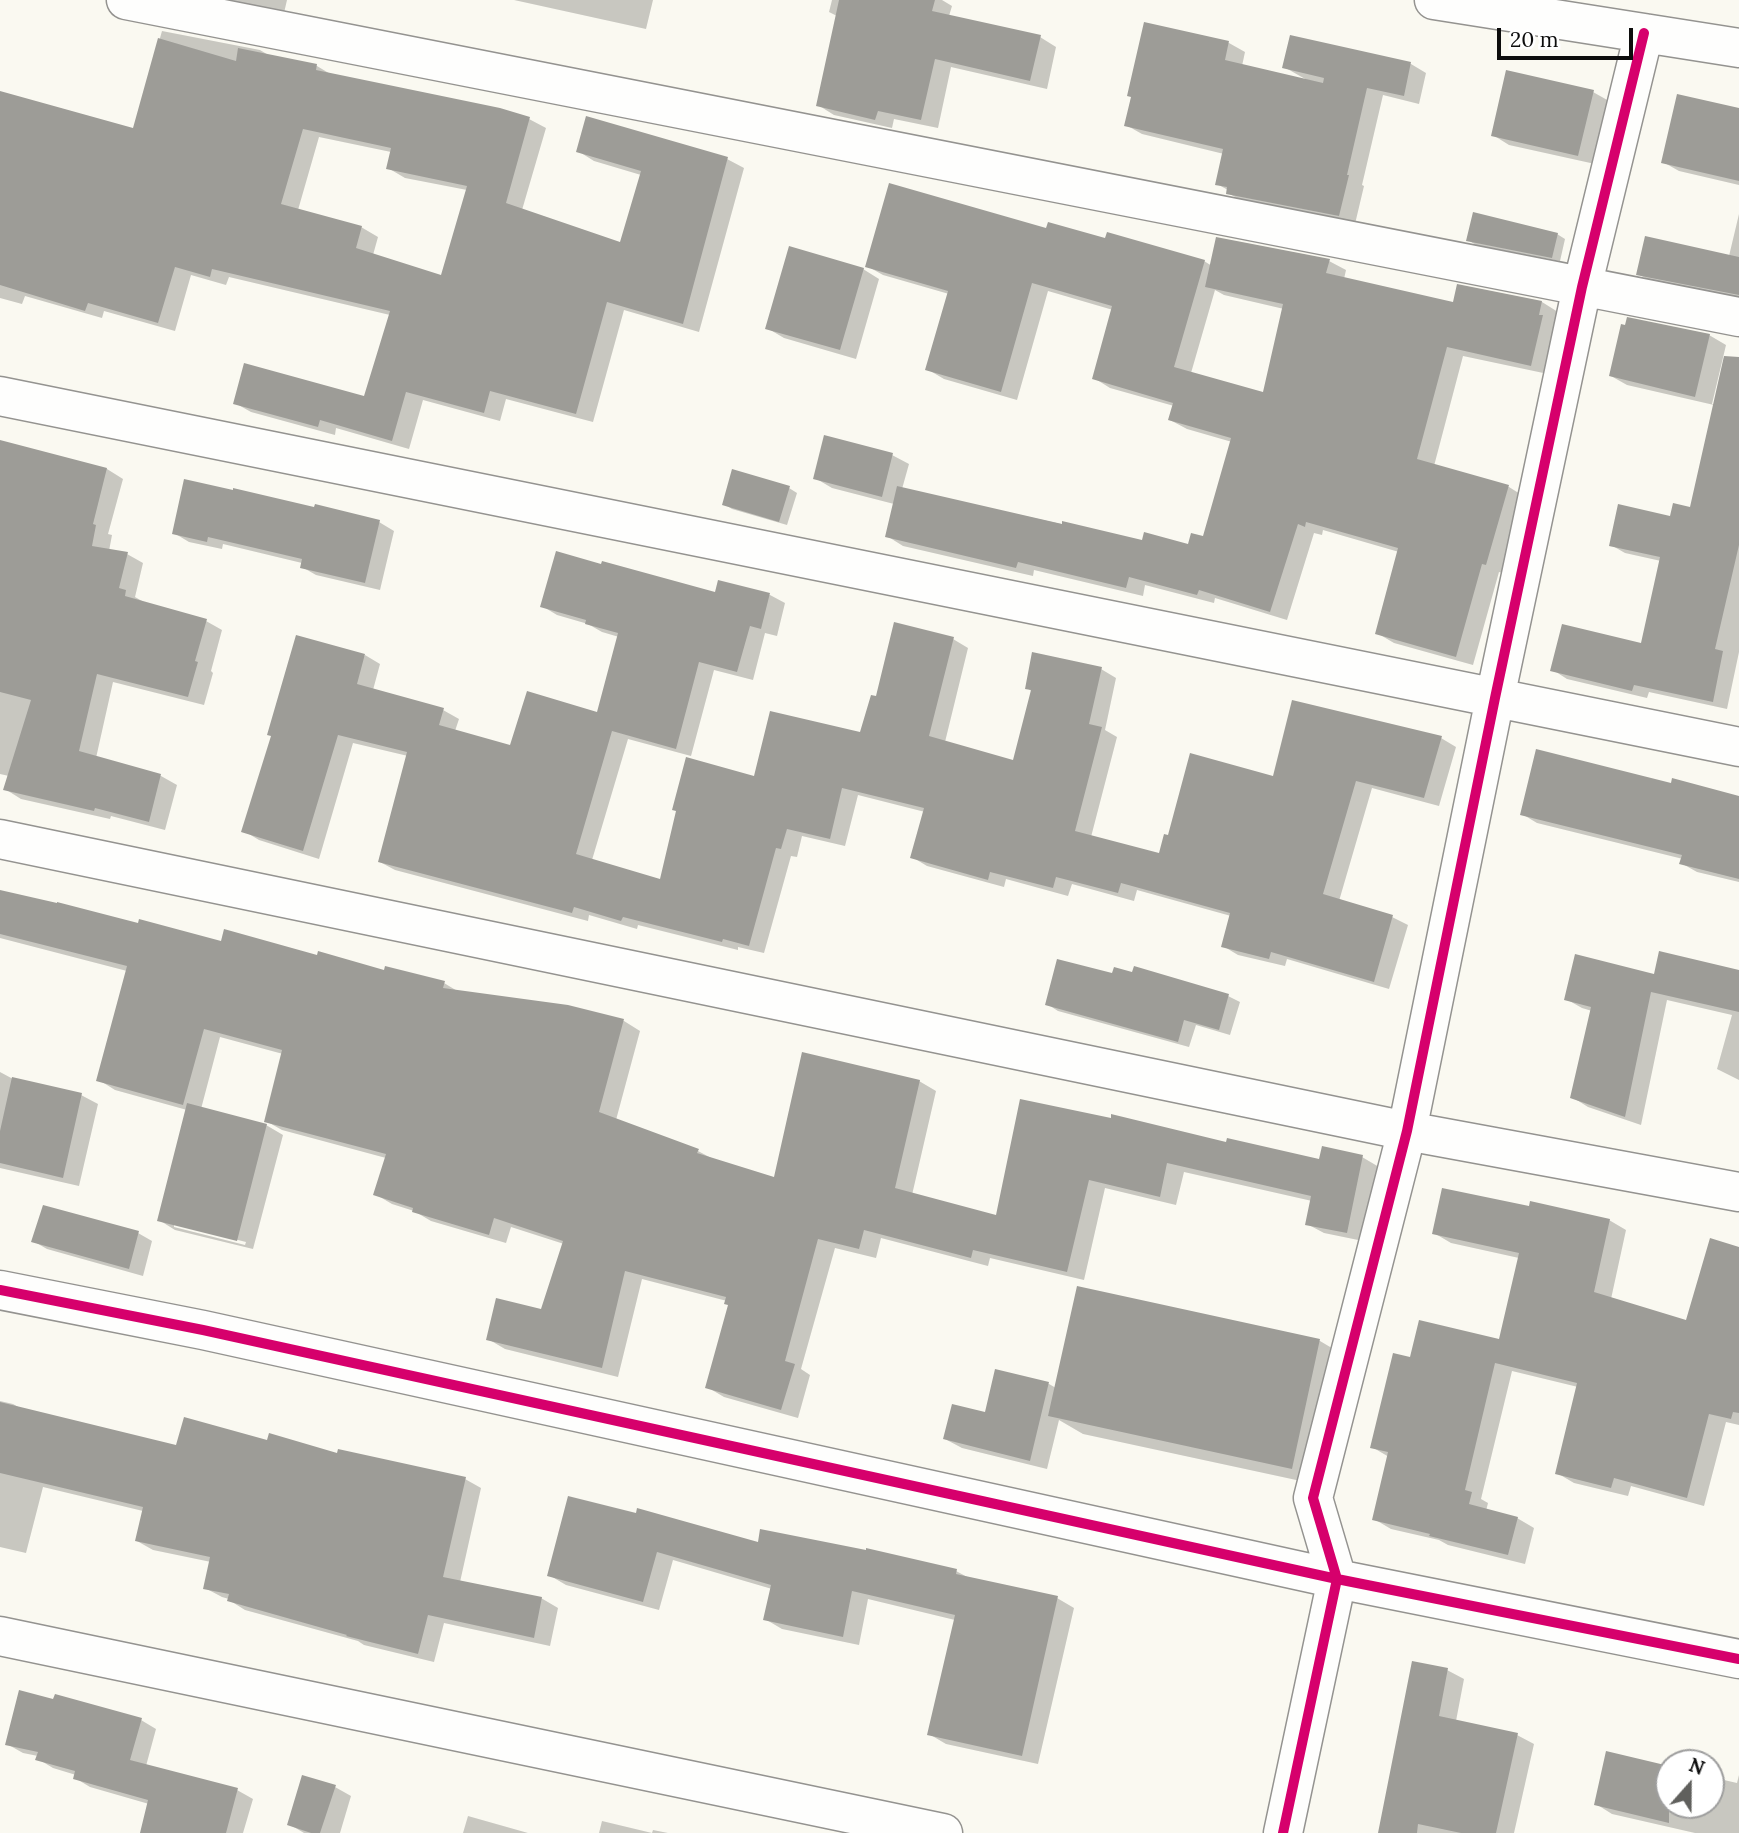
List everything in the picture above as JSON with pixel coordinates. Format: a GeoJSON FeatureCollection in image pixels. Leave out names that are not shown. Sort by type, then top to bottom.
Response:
{"type":"FeatureCollection","features":[{"type":"Feature","properties":{"kind":"street"},"geometry":{"type":"LineString","coordinates":[[126,0],[1739,317]]}},
{"type":"Feature","properties":{"kind":"street"},"geometry":{"type":"LineString","coordinates":[[1434,0],[1739,48]]}},
{"type":"Feature","properties":{"kind":"street"},"geometry":{"type":"LineString","coordinates":[[1283,1833],[1337,1579],[1313,1497],[1407,1131],[1494,698],[1582,287],[1644,33]]}},
{"type":"Feature","properties":{"kind":"street"},"geometry":{"type":"LineString","coordinates":[[0,396],[1739,747]]}},
{"type":"Feature","properties":{"kind":"street"},"geometry":{"type":"LineString","coordinates":[[0,839],[1407,1131],[1739,1192]]}},
{"type":"Feature","properties":{"kind":"street"},"geometry":{"type":"LineString","coordinates":[[0,1290],[203,1330],[1337,1579],[1739,1659]]}},
{"type":"Feature","properties":{"kind":"street"},"geometry":{"type":"LineString","coordinates":[[0,1636],[943,1833]]}},
{"type":"Feature","properties":{"kind":"building"},"geometry":{"type":"Polygon","coordinates":[[[839,0],[935,0],[932,11],[1041,35],[1030,81],[935,59],[921,120],[878,111],[875,120],[816,106],[839,0]]]}},
{"type":"Feature","properties":{"kind":"building"},"geometry":{"type":"Polygon","coordinates":[[[1144,22],[1229,41],[1225,60],[1323,83],[1324,78],[1282,68],[1290,35],[1411,62],[1404,96],[1367,88],[1339,216],[1226,194],[1227,187],[1215,185],[1223,149],[1124,126],[1131,97],[1127,96],[1144,22]]]}},
{"type":"Feature","properties":{"kind":"building"},"geometry":{"type":"Polygon","coordinates":[[[158,38],[236,61],[238,48],[317,64],[316,70],[500,108],[530,117],[506,203],[620,242],[641,171],[576,152],[586,116],[728,157],[683,324],[607,302],[576,414],[490,391],[484,413],[406,392],[392,441],[320,420],[318,427],[233,404],[244,363],[364,396],[390,311],[212,269],[210,277],[175,267],[158,323],[88,303],[85,311],[0,285],[0,91],[133,128],[158,38]],[[303,129],[281,204],[362,226],[356,248],[441,275],[467,186],[386,169],[391,148],[303,129]]]}},
{"type":"Feature","properties":{"kind":"building"},"geometry":{"type":"Polygon","coordinates":[[[1506,70],[1594,90],[1578,156],[1491,136],[1506,70]]]}},
{"type":"Feature","properties":{"kind":"building"},"geometry":{"type":"Polygon","coordinates":[[[1677,94],[1739,108],[1739,181],[1661,163],[1677,94]]]}},
{"type":"Feature","properties":{"kind":"building"},"geometry":{"type":"Polygon","coordinates":[[[889,183],[1046,228],[1048,222],[1105,238],[1107,232],[1205,260],[1174,367],[1263,392],[1283,304],[1205,287],[1216,237],[1330,259],[1326,273],[1453,302],[1457,284],[1542,301],[1539,315],[1543,315],[1531,366],[1447,347],[1417,459],[1509,485],[1486,565],[1482,564],[1456,657],[1375,634],[1398,548],[1306,522],[1305,527],[1298,524],[1270,612],[1199,590],[1197,595],[1129,577],[1126,588],[1018,562],[1016,568],[885,537],[897,486],[1142,540],[1144,532],[1188,544],[1191,533],[1203,536],[1231,438],[1168,420],[1173,403],[1092,379],[1112,306],[1032,283],[1001,392],[925,370],[948,291],[865,267],[889,183]]]}},
{"type":"Feature","properties":{"kind":"building"},"geometry":{"type":"Polygon","coordinates":[[[1473,212],[1558,233],[1552,258],[1466,241],[1473,212]]]}},
{"type":"Feature","properties":{"kind":"building"},"geometry":{"type":"Polygon","coordinates":[[[1645,236],[1739,257],[1739,295],[1636,275],[1645,236]]]}},
{"type":"Feature","properties":{"kind":"building"},"geometry":{"type":"Polygon","coordinates":[[[789,246],[864,268],[840,350],[765,329],[789,246]]]}},
{"type":"Feature","properties":{"kind":"building"},"geometry":{"type":"Polygon","coordinates":[[[1627,317],[1710,334],[1695,397],[1609,376],[1621,324],[1625,325],[1627,317]]]}},
{"type":"Feature","properties":{"kind":"building"},"geometry":{"type":"Polygon","coordinates":[[[1724,356],[1739,357],[1739,545],[1715,649],[1723,651],[1713,702],[1634,685],[1632,691],[1550,671],[1562,624],[1641,643],[1660,557],[1609,546],[1618,504],[1670,516],[1673,503],[1690,507],[1724,356]]]}},
{"type":"Feature","properties":{"kind":"building"},"geometry":{"type":"Polygon","coordinates":[[[824,435],[893,453],[882,497],[813,479],[824,435]]]}},
{"type":"Feature","properties":{"kind":"building"},"geometry":{"type":"Polygon","coordinates":[[[0,440],[107,468],[93,524],[96,525],[92,546],[128,552],[119,588],[126,590],[125,596],[207,619],[188,697],[97,674],[79,751],[161,774],[149,822],[95,808],[94,811],[3,790],[31,700],[0,692],[0,440]]]}},
{"type":"Feature","properties":{"kind":"building"},"geometry":{"type":"Polygon","coordinates":[[[732,469],[790,486],[779,522],[722,505],[732,469]]]}},
{"type":"Feature","properties":{"kind":"building"},"geometry":{"type":"Polygon","coordinates":[[[184,479],[314,507],[315,504],[380,520],[365,583],[300,568],[302,559],[208,537],[207,542],[172,534],[184,479]]]}},
{"type":"Feature","properties":{"kind":"building"},"geometry":{"type":"Polygon","coordinates":[[[556,551],[715,592],[718,580],[770,593],[761,629],[750,626],[737,672],[699,662],[676,749],[612,731],[576,854],[660,879],[676,811],[672,810],[686,757],[754,776],[770,711],[860,732],[871,695],[876,696],[894,622],[954,637],[929,736],[1013,760],[1031,690],[1025,689],[1032,652],[1102,667],[1089,724],[1102,727],[1075,831],[1159,853],[1164,834],[1168,835],[1190,753],[1273,776],[1292,700],[1442,736],[1424,798],[1356,781],[1323,894],[1393,915],[1374,982],[1271,952],[1269,959],[1221,947],[1230,913],[1121,883],[1118,893],[1056,877],[1053,888],[990,872],[988,880],[910,858],[924,808],[842,788],[830,839],[787,829],[781,849],[776,848],[749,946],[723,939],[722,942],[623,917],[621,921],[574,907],[572,913],[378,862],[407,752],[338,735],[303,851],[241,832],[271,736],[267,735],[296,635],[365,654],[357,684],[444,708],[439,725],[510,745],[527,691],[597,712],[618,633],[585,624],[586,620],[540,607],[556,551]]]}},
{"type":"Feature","properties":{"kind":"building"},"geometry":{"type":"Polygon","coordinates":[[[1536,749],[1671,783],[1672,778],[1739,796],[1739,879],[1679,864],[1682,855],[1520,815],[1536,749]]]}},
{"type":"Feature","properties":{"kind":"building"},"geometry":{"type":"Polygon","coordinates":[[[0,890],[138,923],[139,919],[221,941],[224,929],[317,955],[318,951],[384,970],[385,966],[445,981],[443,988],[568,1005],[624,1019],[599,1112],[699,1149],[697,1153],[774,1177],[802,1052],[920,1080],[895,1188],[996,1215],[1020,1099],[1111,1118],[1111,1114],[1226,1142],[1227,1138],[1319,1159],[1322,1146],[1363,1155],[1347,1233],[1305,1225],[1311,1196],[1167,1163],[1160,1197],[1089,1180],[1067,1272],[973,1250],[971,1258],[864,1230],[859,1249],[818,1239],[785,1361],[795,1364],[781,1410],[705,1388],[728,1305],[724,1304],[726,1297],[625,1271],[602,1368],[486,1340],[496,1298],[541,1309],[563,1241],[494,1218],[489,1235],[412,1212],[413,1208],[373,1195],[386,1154],[264,1122],[282,1050],[204,1029],[183,1105],[96,1081],[127,966],[0,934],[0,890]]]}},
{"type":"Feature","properties":{"kind":"building"},"geometry":{"type":"Polygon","coordinates":[[[1659,951],[1739,970],[1739,1012],[1651,992],[1625,1117],[1570,1098],[1591,1007],[1564,1000],[1575,954],[1654,974],[1659,951]]]}},
{"type":"Feature","properties":{"kind":"building"},"geometry":{"type":"Polygon","coordinates":[[[1057,959],[1112,973],[1114,967],[1132,972],[1134,966],[1229,994],[1219,1030],[1184,1020],[1178,1042],[1045,1005],[1057,959]]]}},
{"type":"Feature","properties":{"kind":"building"},"geometry":{"type":"Polygon","coordinates":[[[12,1077],[82,1093],[63,1178],[0,1163],[0,1131],[12,1077]]]}},
{"type":"Feature","properties":{"kind":"building"},"geometry":{"type":"Polygon","coordinates":[[[187,1103],[267,1124],[237,1241],[157,1221],[187,1103]]]}},
{"type":"Feature","properties":{"kind":"building"},"geometry":{"type":"Polygon","coordinates":[[[1442,1188],[1529,1206],[1530,1201],[1610,1219],[1594,1292],[1686,1320],[1710,1238],[1739,1247],[1739,1413],[1733,1412],[1731,1419],[1709,1414],[1687,1498],[1614,1478],[1611,1488],[1555,1474],[1577,1383],[1495,1363],[1465,1490],[1472,1492],[1469,1504],[1518,1517],[1508,1555],[1372,1520],[1388,1452],[1370,1448],[1393,1353],[1410,1357],[1419,1320],[1499,1339],[1519,1253],[1432,1234],[1442,1188]]]}},
{"type":"Feature","properties":{"kind":"building"},"geometry":{"type":"Polygon","coordinates":[[[43,1205],[139,1231],[129,1269],[31,1242],[43,1205]]]}},
{"type":"Feature","properties":{"kind":"building"},"geometry":{"type":"Polygon","coordinates":[[[1077,1286],[1320,1339],[1292,1469],[1048,1416],[1077,1286]]]}},
{"type":"Feature","properties":{"kind":"building"},"geometry":{"type":"Polygon","coordinates":[[[995,1369],[1049,1382],[1030,1461],[943,1439],[952,1404],[985,1412],[995,1369]]]}},
{"type":"Feature","properties":{"kind":"building"},"geometry":{"type":"Polygon","coordinates":[[[0,1402],[176,1445],[184,1417],[267,1440],[269,1433],[337,1453],[338,1449],[466,1477],[443,1577],[542,1597],[534,1638],[428,1615],[418,1654],[227,1601],[229,1594],[203,1589],[210,1557],[135,1541],[143,1507],[0,1473],[0,1402]]]}},
{"type":"Feature","properties":{"kind":"building"},"geometry":{"type":"Polygon","coordinates":[[[568,1496],[636,1513],[637,1508],[758,1542],[760,1529],[866,1548],[957,1569],[956,1574],[1058,1596],[1022,1756],[927,1735],[955,1615],[852,1591],[843,1637],[763,1620],[771,1585],[657,1552],[643,1602],[547,1576],[568,1496]]]}},
{"type":"Feature","properties":{"kind":"building"},"geometry":{"type":"Polygon","coordinates":[[[1412,1661],[1448,1668],[1439,1716],[1518,1733],[1496,1833],[1461,1833],[1418,1824],[1417,1833],[1378,1833],[1412,1661]]]}},
{"type":"Feature","properties":{"kind":"building"},"geometry":{"type":"Polygon","coordinates":[[[19,1690],[53,1699],[55,1694],[142,1718],[130,1760],[238,1788],[226,1833],[140,1833],[148,1800],[73,1779],[75,1771],[35,1760],[38,1752],[5,1745],[19,1690]]]}},
{"type":"Feature","properties":{"kind":"building"},"geometry":{"type":"Polygon","coordinates":[[[1606,1751],[1655,1763],[1655,1819],[1669,1819],[1669,1823],[1594,1805],[1606,1751]]]}},
{"type":"Feature","properties":{"kind":"building"},"geometry":{"type":"Polygon","coordinates":[[[302,1775],[336,1785],[320,1833],[311,1833],[287,1825],[302,1775]]]}},
{"type":"Feature","properties":{"kind":"cycle path"},"geometry":{"type":"LineString","coordinates":[[1283,1833],[1337,1579],[1313,1498],[1407,1131],[1582,287],[1644,33]]}},
{"type":"Feature","properties":{"kind":"cycle path"},"geometry":{"type":"LineString","coordinates":[[0,1290],[203,1330],[1337,1579],[1739,1659]]}}]}
